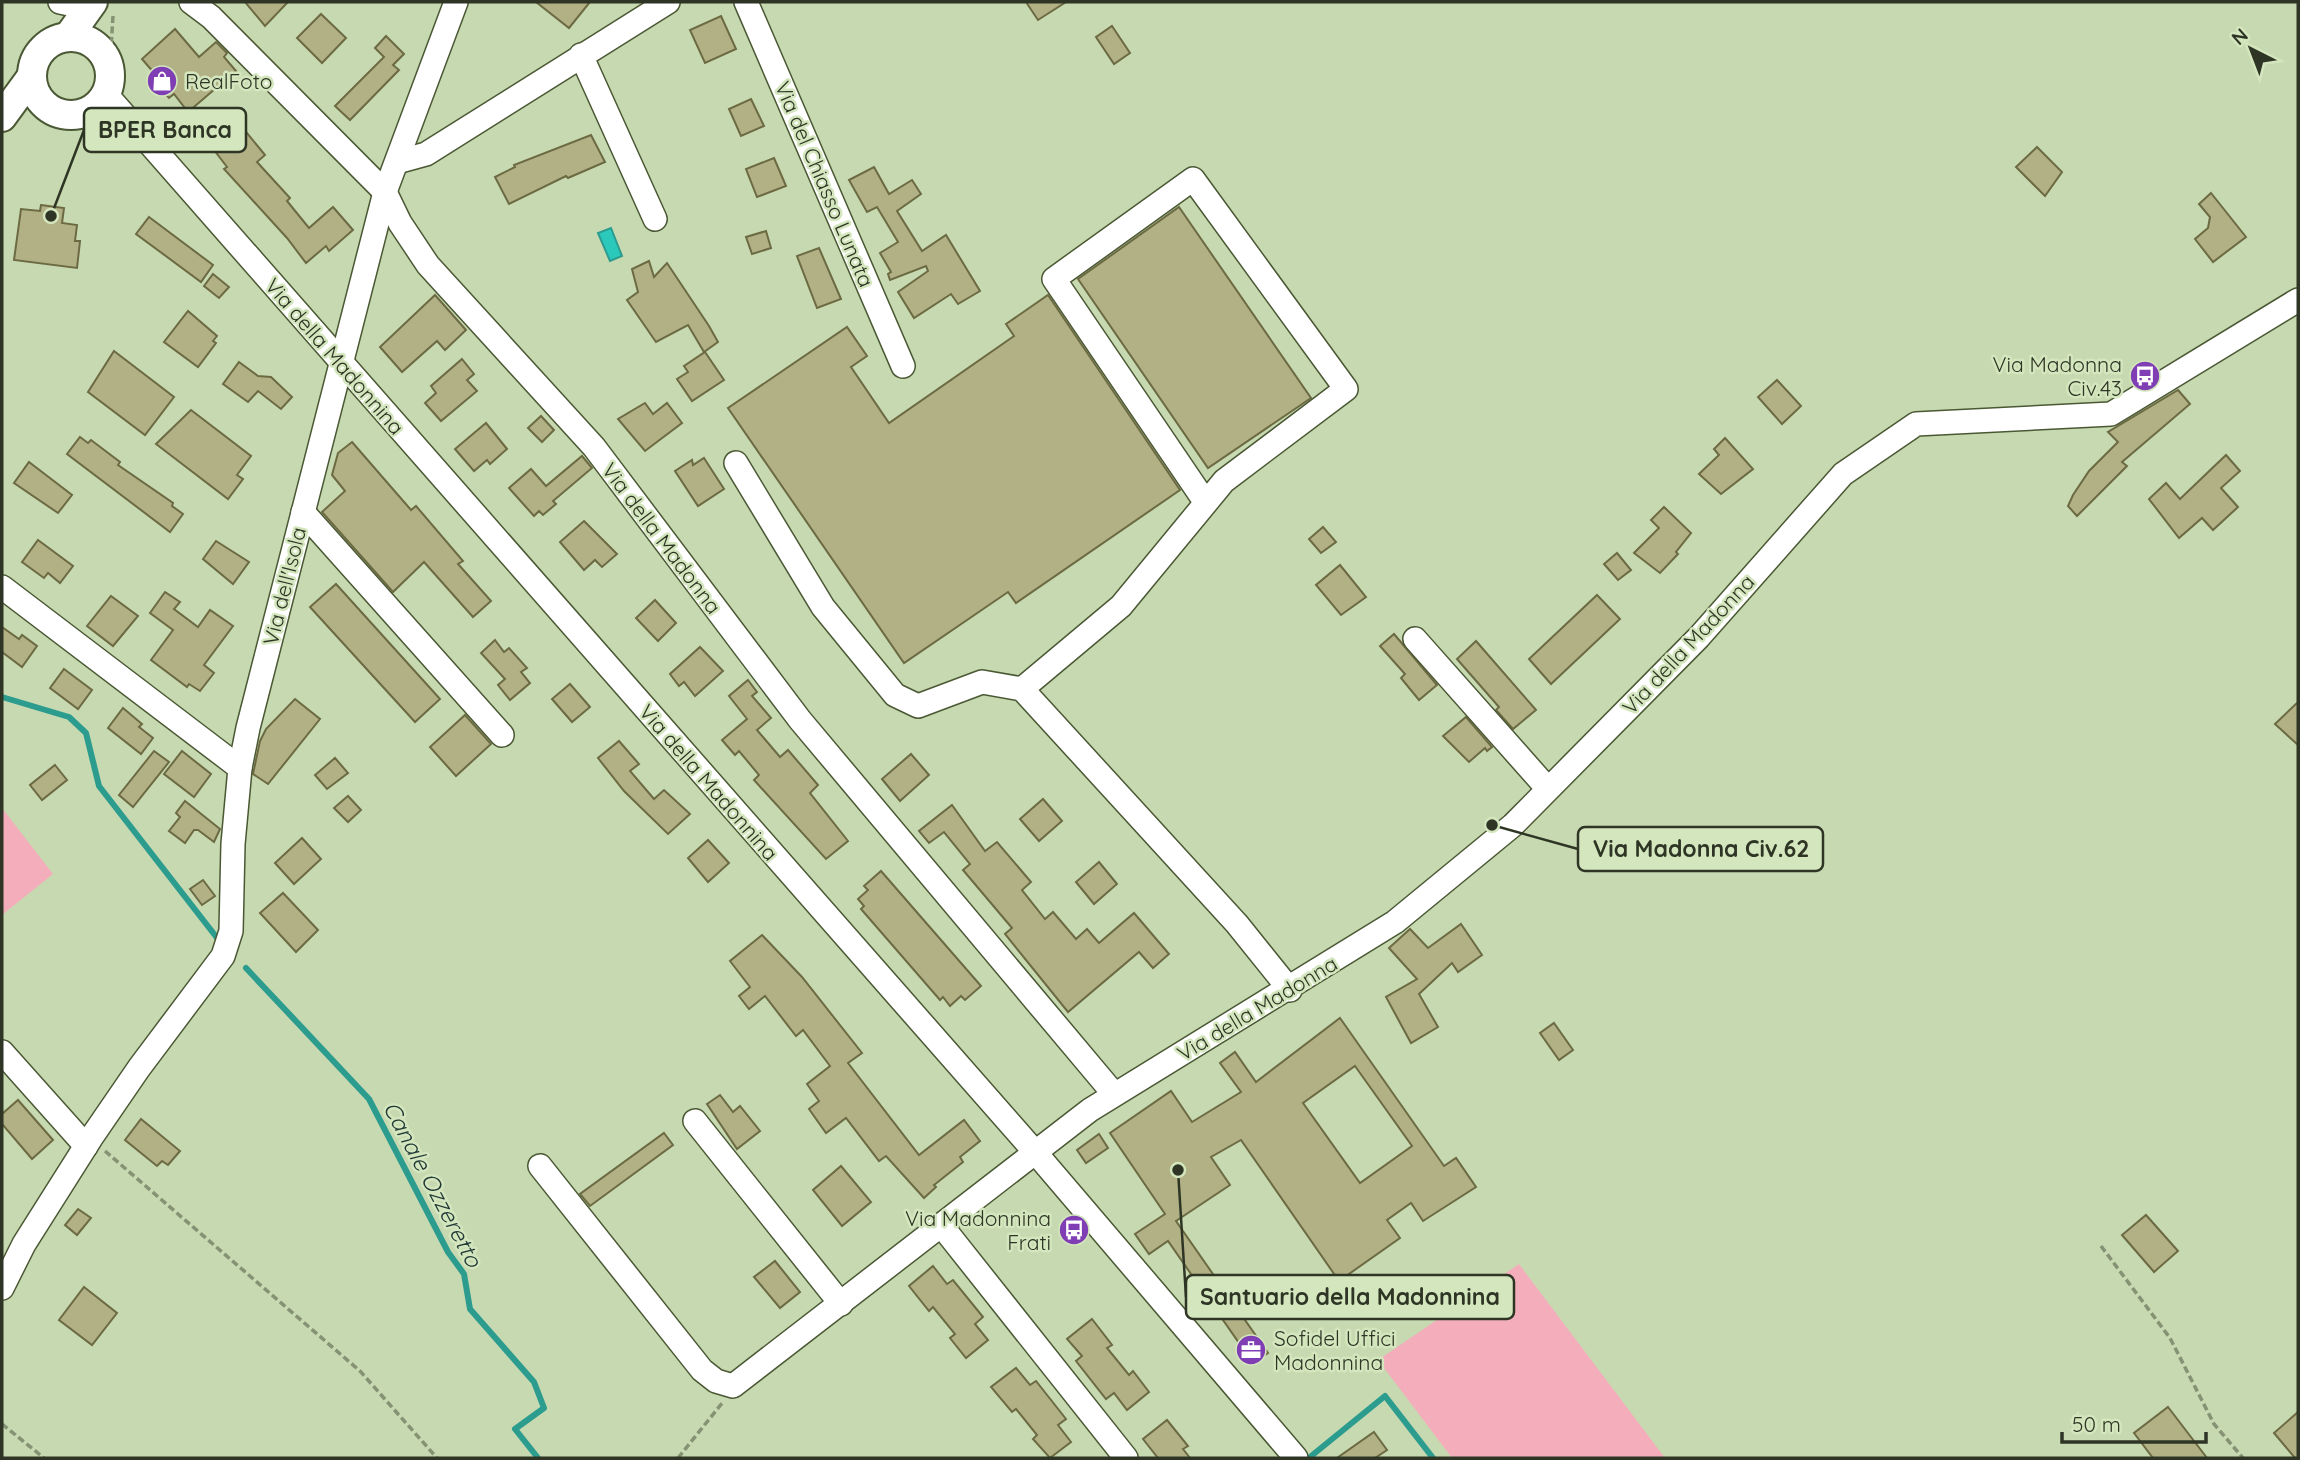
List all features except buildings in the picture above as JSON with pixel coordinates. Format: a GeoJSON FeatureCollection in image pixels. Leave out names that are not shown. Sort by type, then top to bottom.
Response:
{"type":"FeatureCollection","features":[{"type":"Feature","properties":{"kind":"main road"},"geometry":{"type":"LineString","coordinates":[[7,111],[36,88],[42,50],[85,16],[109,64],[111,98],[72,115],[54,111],[36,88]]}},
{"type":"Feature","properties":{"kind":"street","name":"Via della Madonna"},"geometry":{"type":"LineString","coordinates":[[191,2],[211,17],[381,189],[428,265],[594,447],[800,720],[1114,1094]]}},
{"type":"Feature","properties":{"kind":"street","name":"Via dell'Isola"},"geometry":{"type":"LineString","coordinates":[[2,1288],[24,1244],[88,1142],[139,1068],[223,956],[231,930],[233,844],[240,768],[381,189],[397,162],[456,2]]}},
{"type":"Feature","properties":{"kind":"street"},"geometry":{"type":"LineString","coordinates":[[397,162],[426,154],[668,2]]}},
{"type":"Feature","properties":{"kind":"street","name":"Via del Chiasso Lunata"},"geometry":{"type":"LineString","coordinates":[[746,2],[903,366]]}},
{"type":"Feature","properties":{"kind":"street"},"geometry":{"type":"LineString","coordinates":[[581,55],[655,219]]}},
{"type":"Feature","properties":{"kind":"street","name":"Via della Madonnina"},"geometry":{"type":"LineString","coordinates":[[111,98],[1035,1152],[1296,1458]]}},
{"type":"Feature","properties":{"kind":"street"},"geometry":{"type":"LineString","coordinates":[[1022,689],[1121,606],[1206,503],[1224,481],[1346,389],[1193,179],[1054,279],[1206,503]]}},
{"type":"Feature","properties":{"kind":"street","name":"Via della Madonna"},"geometry":{"type":"LineString","coordinates":[[733,1386],[1114,1094],[1290,990],[1395,922],[1513,825],[1699,637],[1843,474],[1916,424],[2111,414],[2298,300]]}},
{"type":"Feature","properties":{"kind":"street"},"geometry":{"type":"LineString","coordinates":[[736,463],[823,607],[895,695],[918,706],[982,682],[1022,689],[1237,924],[1290,990]]}},
{"type":"Feature","properties":{"kind":"street"},"geometry":{"type":"LineString","coordinates":[[303,512],[502,735]]}},
{"type":"Feature","properties":{"kind":"street"},"geometry":{"type":"LineString","coordinates":[[2,587],[240,768]]}},
{"type":"Feature","properties":{"kind":"street"},"geometry":{"type":"LineString","coordinates":[[1415,639],[1548,789]]}},
{"type":"Feature","properties":{"kind":"street"},"geometry":{"type":"LineString","coordinates":[[2,1052],[88,1142]]}},
{"type":"Feature","properties":{"kind":"street"},"geometry":{"type":"LineString","coordinates":[[695,1121],[841,1304]]}},
{"type":"Feature","properties":{"kind":"street"},"geometry":{"type":"LineString","coordinates":[[540,1166],[702,1370],[716,1381],[733,1386]]}},
{"type":"Feature","properties":{"kind":"street"},"geometry":{"type":"LineString","coordinates":[[941,1225],[1126,1458]]}},
{"type":"Feature","properties":{"kind":"path"},"geometry":{"type":"LineString","coordinates":[[85,16],[110,35],[111,98]]}},
{"type":"Feature","properties":{"kind":"path"},"geometry":{"type":"LineString","coordinates":[[88,1142],[360,1371],[437,1458]]}},
{"type":"Feature","properties":{"kind":"path"},"geometry":{"type":"LineString","coordinates":[[2101,1246],[2171,1338],[2214,1424],[2243,1458]]}},
{"type":"Feature","properties":{"kind":"path"},"geometry":{"type":"LineString","coordinates":[[678,1458],[713,1419],[733,1386]]}},
{"type":"Feature","properties":{"kind":"path"},"geometry":{"type":"LineString","coordinates":[[2,1424],[44,1458]]}},
{"type":"Feature","properties":{"kind":"shaded area"},"geometry":{"type":"Polygon","coordinates":[[[2,808],[53,874],[2,915],[2,808]]]}},
{"type":"Feature","properties":{"kind":"shaded area"},"geometry":{"type":"Polygon","coordinates":[[[1519,1264],[1665,1458],[1452,1458],[1378,1360],[1519,1264]]]}},
{"type":"Feature","properties":{"kind":"water"},"geometry":{"type":"Polygon","coordinates":[[[611,228],[622,256],[610,261],[598,233],[611,228]]]}},
{"type":"Feature","properties":{"kind":"waterway","name":"Canale Ozzeretto"},"geometry":{"type":"LineString","coordinates":[[2,697],[69,717],[86,733],[99,786],[221,943]]}},
{"type":"Feature","properties":{"kind":"waterway","name":"Canale Ozzeretto"},"geometry":{"type":"LineString","coordinates":[[246,968],[369,1099],[448,1252],[464,1274],[470,1309],[534,1382],[544,1408],[515,1429],[538,1458]]}},
{"type":"Feature","properties":{"kind":"waterway","name":"Canale Ozzeretto"},"geometry":{"type":"LineString","coordinates":[[1310,1457],[1385,1396],[1433,1458]]}},
{"type":"Feature","properties":{"kind":"place","name":"RealFoto"},"geometry":{"type":"Point","coordinates":[162,81]}},
{"type":"Feature","properties":{"kind":"place","name":"BPER Banca"},"geometry":{"type":"Point","coordinates":[51,216]}},
{"type":"Feature","properties":{"kind":"place","name":"Via Madonna Civ.43"},"geometry":{"type":"Point","coordinates":[2145,376]}},
{"type":"Feature","properties":{"kind":"place","name":"Via Madonna Civ.62"},"geometry":{"type":"Point","coordinates":[1492,825]}},
{"type":"Feature","properties":{"kind":"place","name":"Santuario della Madonnina"},"geometry":{"type":"Point","coordinates":[1178,1170]}},
{"type":"Feature","properties":{"kind":"place","name":"Via Madonnina Frati"},"geometry":{"type":"Point","coordinates":[1074,1230]}},
{"type":"Feature","properties":{"kind":"place","name":"Sofidel Uffici Madonnina"},"geometry":{"type":"Point","coordinates":[1251,1350]}}]}
